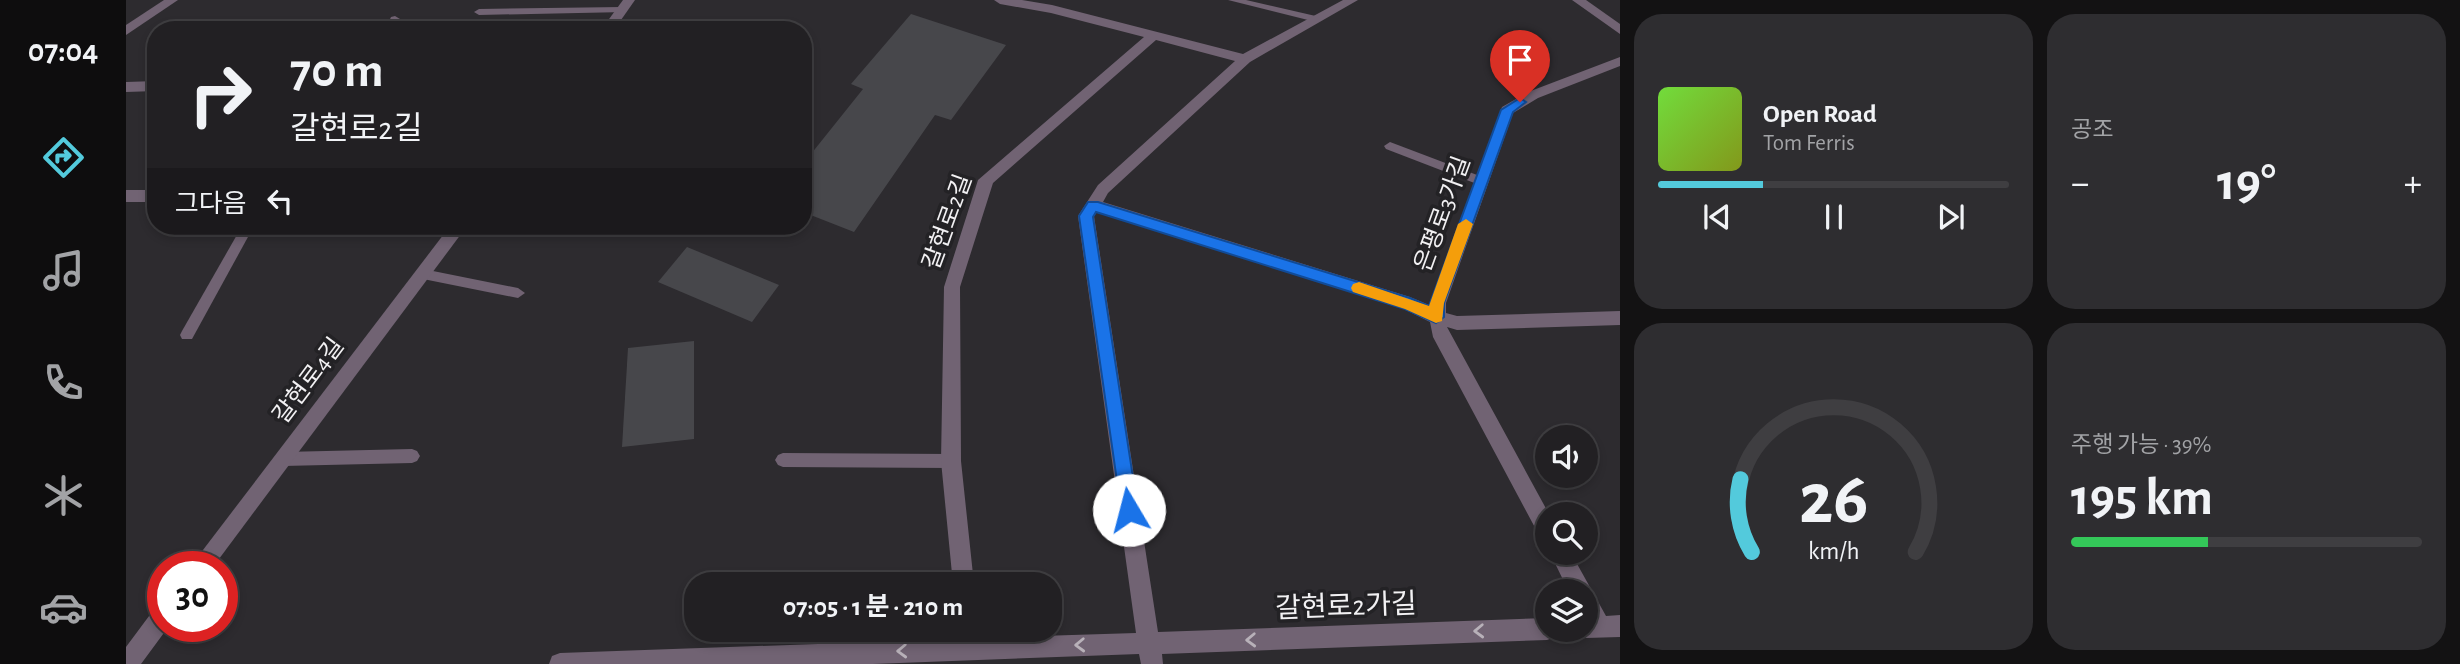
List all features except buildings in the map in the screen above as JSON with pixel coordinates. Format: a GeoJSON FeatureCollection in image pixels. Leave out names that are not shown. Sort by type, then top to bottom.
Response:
{"type":"FeatureCollection","features":[{"type":"Feature","properties":{"kind":"street"},"geometry":{"type":"LineString","coordinates":[[126,32],[172,0]]}},
{"type":"Feature","properties":{"kind":"street"},"geometry":{"type":"LineString","coordinates":[[1000,0],[1052,9],[1245,59]]}},
{"type":"Feature","properties":{"kind":"street"},"geometry":{"type":"LineString","coordinates":[[1008,642],[1150,653],[1086,216],[1102,189],[1245,59],[1352,0]]}},
{"type":"Feature","properties":{"kind":"street"},"geometry":{"type":"LineString","coordinates":[[1578,0],[1620,30]]}},
{"type":"Feature","properties":{"kind":"street"},"geometry":{"type":"LineString","coordinates":[[614,21],[626,5]]}},
{"type":"Feature","properties":{"kind":"street","name":"갈현로2길"},"geometry":{"type":"LineString","coordinates":[[962,572],[951,461],[952,287],[986,180],[1154,35]]}},
{"type":"Feature","properties":{"kind":"street","name":"은평로3가길"},"geometry":{"type":"LineString","coordinates":[[1436,317],[1437,303],[1507,110],[1533,95],[1620,61]]}},
{"type":"Feature","properties":{"kind":"street"},"geometry":{"type":"LineString","coordinates":[[126,86],[147,86]]}},
{"type":"Feature","properties":{"kind":"street"},"geometry":{"type":"LineString","coordinates":[[126,196],[147,196]]}},
{"type":"Feature","properties":{"kind":"street"},"geometry":{"type":"LineString","coordinates":[[1093,205],[1410,304],[1436,317],[1457,323],[1620,318]]}},
{"type":"Feature","properties":{"kind":"street","name":"갈현로4길"},"geometry":{"type":"LineString","coordinates":[[213,551],[452,235]]}},
{"type":"Feature","properties":{"kind":"street"},"geometry":{"type":"LineString","coordinates":[[1436,317],[1439,332],[1535,508]]}},
{"type":"Feature","properties":{"kind":"street","name":"갈현로2가길"},"geometry":{"type":"LineString","coordinates":[[1150,653],[1535,630]]}},
{"type":"Feature","properties":{"kind":"street"},"geometry":{"type":"LineString","coordinates":[[127,664],[147,638]]}},
{"type":"Feature","properties":{"kind":"street"},"geometry":{"type":"LineString","coordinates":[[560,664],[920,642]]}},
{"type":"Feature","properties":{"kind":"lane"},"geometry":{"type":"LineString","coordinates":[[1233,0],[1317,19]]}},
{"type":"Feature","properties":{"kind":"lane"},"geometry":{"type":"LineString","coordinates":[[479,12],[626,5]]}},
{"type":"Feature","properties":{"kind":"lane"},"geometry":{"type":"LineString","coordinates":[[1390,146],[1481,181]]}},
{"type":"Feature","properties":{"kind":"lane"},"geometry":{"type":"LineString","coordinates":[[187,335],[243,235]]}},
{"type":"Feature","properties":{"kind":"lane"},"geometry":{"type":"LineString","coordinates":[[423,274],[518,293]]}},
{"type":"Feature","properties":{"kind":"lane"},"geometry":{"type":"LineString","coordinates":[[283,458],[412,456]]}},
{"type":"Feature","properties":{"kind":"lane"},"geometry":{"type":"LineString","coordinates":[[783,460],[951,461]]}},
{"type":"Feature","properties":{"kind":"slow traffic"},"geometry":{"type":"LineString","coordinates":[[1359,288],[1410,304],[1436,317],[1437,303],[1466,224]]}},
{"type":"Feature","properties":{"kind":"route"},"geometry":{"type":"LineString","coordinates":[[1129,510],[1086,216],[1093,205],[1410,304],[1436,317],[1437,303],[1507,110],[1520,102]]}}]}
